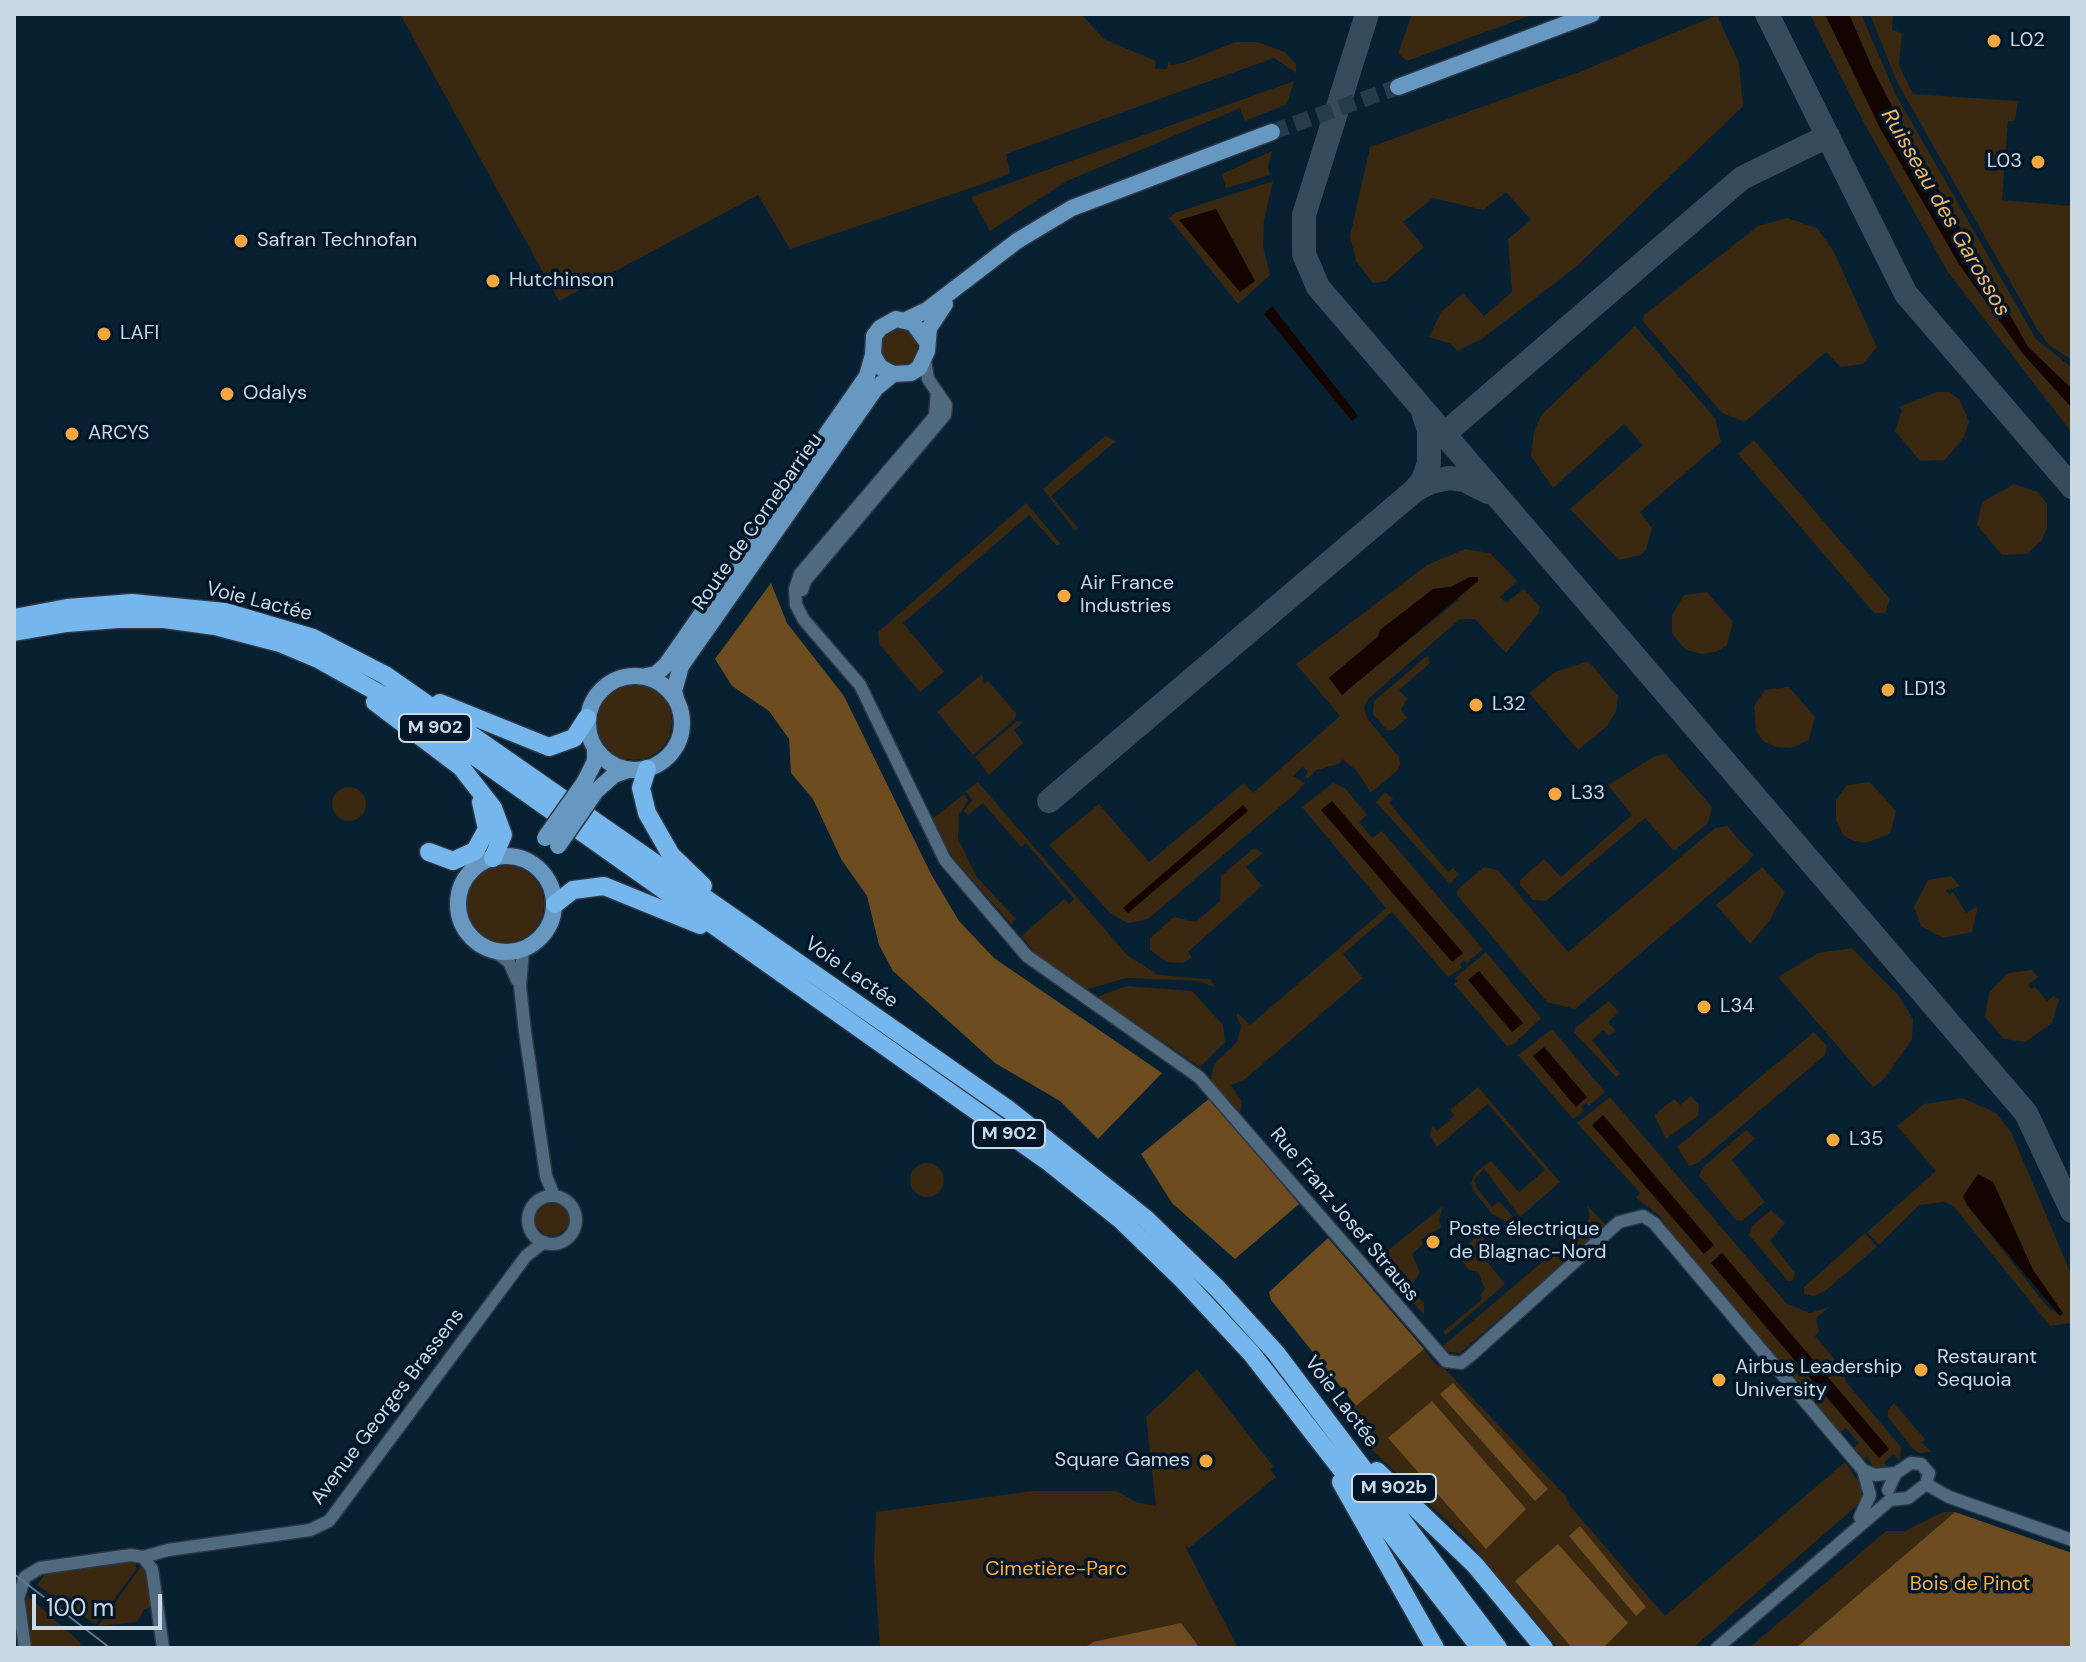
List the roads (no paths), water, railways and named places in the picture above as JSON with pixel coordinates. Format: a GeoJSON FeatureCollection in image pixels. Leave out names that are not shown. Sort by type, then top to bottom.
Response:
{"type":"FeatureCollection","features":[{"type":"Feature","properties":{"kind":"highway","name":"Voie Lactée"},"geometry":{"type":"LineString","coordinates":[[14,618],[67,608],[132,603],[225,612],[313,638],[385,675],[1009,1110],[1122,1198],[1228,1299],[1318,1407],[1498,1648]]}},
{"type":"Feature","properties":{"kind":"highway","name":"Voie Lactée"},"geometry":{"type":"LineString","coordinates":[[14,632],[67,623],[164,619],[215,626],[268,640],[356,677],[422,719],[1050,1163],[1121,1220],[1226,1325],[1480,1648]]}},
{"type":"Feature","properties":{"kind":"highway"},"geometry":{"type":"LineString","coordinates":[[164,619],[168,626],[266,649],[353,689],[437,747],[461,767],[502,825],[501,844],[493,858]]}},
{"type":"Feature","properties":{"kind":"highway"},"geometry":{"type":"LineString","coordinates":[[412,694],[420,692],[467,715],[549,747],[574,738],[587,718]]}},
{"type":"Feature","properties":{"kind":"highway"},"geometry":{"type":"LineString","coordinates":[[637,769],[642,802],[671,855],[769,943]]}},
{"type":"Feature","properties":{"kind":"highway"},"geometry":{"type":"LineString","coordinates":[[429,852],[453,861],[478,849],[487,829],[479,792]]}},
{"type":"Feature","properties":{"kind":"highway"},"geometry":{"type":"LineString","coordinates":[[555,904],[573,890],[604,886],[656,905],[742,945]]}},
{"type":"Feature","properties":{"kind":"highway","name":"M 902b"},"geometry":{"type":"LineString","coordinates":[[1318,1407],[1369,1463],[1475,1565],[1544,1648]]}},
{"type":"Feature","properties":{"kind":"highway"},"geometry":{"type":"LineString","coordinates":[[1319,1441],[1435,1648]]}},
{"type":"Feature","properties":{"kind":"main road"},"geometry":{"type":"LineString","coordinates":[[1398,87],[1592,14]]}},
{"type":"Feature","properties":{"kind":"main road"},"geometry":{"type":"LineString","coordinates":[[962,282],[935,317],[925,360],[911,373],[893,374],[880,367],[873,355],[874,336],[887,322],[906,320],[927,310],[962,282],[1017,241],[1072,208],[1272,132]]}},
{"type":"Feature","properties":{"kind":"main road"},"geometry":{"type":"LineString","coordinates":[[906,320],[920,327],[927,342]]}},
{"type":"Feature","properties":{"kind":"main road","name":"Route de Cornebarrieu"},"geometry":{"type":"LineString","coordinates":[[646,676],[656,674],[666,665],[867,376],[873,355]]}},
{"type":"Feature","properties":{"kind":"main road","name":"Route de Cornebarrieu"},"geometry":{"type":"LineString","coordinates":[[677,702],[675,684],[681,666],[876,388],[893,374]]}},
{"type":"Feature","properties":{"kind":"main road"},"geometry":{"type":"LineString","coordinates":[[545,874],[552,842],[590,787],[595,748],[587,718],[595,697],[606,686],[622,678],[646,676],[660,682],[677,702],[682,722],[679,740],[664,760],[614,775],[590,787]]}},
{"type":"Feature","properties":{"kind":"main road"},"geometry":{"type":"LineString","coordinates":[[595,748],[606,760],[637,769]]}},
{"type":"Feature","properties":{"kind":"main road"},"geometry":{"type":"LineString","coordinates":[[515,856],[537,866],[545,874],[555,904],[550,924],[543,935],[523,950],[496,952],[469,936],[458,907],[464,880],[481,862],[529,853],[552,842]]}},
{"type":"Feature","properties":{"kind":"street","name":"Rue Franz Josef Strauss"},"geometry":{"type":"LineString","coordinates":[[925,360],[928,379],[937,392],[935,416],[800,574],[795,589],[796,605],[860,685],[940,851],[955,872],[1041,969],[1199,1077],[1438,1356],[1453,1364],[1469,1357],[1619,1222],[1643,1216],[1654,1223],[1864,1473]]}},
{"type":"Feature","properties":{"kind":"street"},"geometry":{"type":"LineString","coordinates":[[911,373],[928,379]]}},
{"type":"Feature","properties":{"kind":"street"},"geometry":{"type":"LineString","coordinates":[[523,950],[520,986],[548,1197]]}},
{"type":"Feature","properties":{"kind":"street"},"geometry":{"type":"LineString","coordinates":[[496,952],[509,962],[520,986]]}},
{"type":"Feature","properties":{"kind":"street"},"geometry":{"type":"LineString","coordinates":[[548,1197],[568,1201],[575,1211],[575,1227],[565,1240],[544,1242],[530,1229],[529,1213],[548,1197]]}},
{"type":"Feature","properties":{"kind":"street","name":"Avenue Georges Brassens"},"geometry":{"type":"LineString","coordinates":[[526,1256],[530,1229]]}},
{"type":"Feature","properties":{"kind":"street","name":"Avenue Georges Brassens"},"geometry":{"type":"LineString","coordinates":[[25,1648],[19,1587],[28,1574],[40,1568],[131,1555],[143,1557],[310,1530],[329,1521],[526,1256],[544,1242]]}},
{"type":"Feature","properties":{"kind":"street"},"geometry":{"type":"LineString","coordinates":[[1911,1463],[1921,1464],[1929,1473],[1926,1484],[1908,1498],[1890,1493],[1864,1473],[1896,1473],[1911,1463]]}},
{"type":"Feature","properties":{"kind":"street"},"geometry":{"type":"LineString","coordinates":[[1860,1517],[1870,1495],[1864,1473]]}},
{"type":"Feature","properties":{"kind":"street"},"geometry":{"type":"LineString","coordinates":[[1717,1648],[1890,1493],[1896,1473]]}},
{"type":"Feature","properties":{"kind":"street"},"geometry":{"type":"LineString","coordinates":[[1926,1484],[1949,1497],[2072,1540]]}},
{"type":"Feature","properties":{"kind":"street"},"geometry":{"type":"LineString","coordinates":[[1708,1648],[1890,1493]]}},
{"type":"Feature","properties":{"kind":"street"},"geometry":{"type":"LineString","coordinates":[[152,1569],[159,1553]]}},
{"type":"Feature","properties":{"kind":"street"},"geometry":{"type":"LineString","coordinates":[[143,1557],[152,1569],[163,1648]]}},
{"type":"Feature","properties":{"kind":"water","name":"Ruisseau des Garossos"},"geometry":{"type":"Polygon","coordinates":[[[1825,14],[1849,14],[1874,72],[1907,134],[2028,347],[2072,389],[2072,408],[2024,355],[1959,264],[1880,128],[1825,14]]]}},
{"type":"Feature","properties":{"kind":"water"},"geometry":{"type":"Polygon","coordinates":[[[1216,209],[1255,281],[1240,292],[1179,220],[1216,209]]]}},
{"type":"Feature","properties":{"kind":"water"},"geometry":{"type":"Polygon","coordinates":[[[1272,306],[1358,416],[1352,421],[1264,314],[1272,306]]]}},
{"type":"Feature","properties":{"kind":"water"},"geometry":{"type":"Polygon","coordinates":[[[1470,577],[1478,577],[1478,581],[1342,695],[1329,678],[1378,637],[1380,630],[1433,589],[1451,587],[1470,577]]]}},
{"type":"Feature","properties":{"kind":"water"},"geometry":{"type":"Polygon","coordinates":[[[1332,801],[1463,953],[1452,962],[1321,810],[1332,801]]]}},
{"type":"Feature","properties":{"kind":"water"},"geometry":{"type":"Polygon","coordinates":[[[1243,805],[1248,811],[1128,913],[1123,908],[1243,805]]]}},
{"type":"Feature","properties":{"kind":"water"},"geometry":{"type":"Polygon","coordinates":[[[1479,971],[1523,1023],[1512,1032],[1468,980],[1479,971]]]}},
{"type":"Feature","properties":{"kind":"water"},"geometry":{"type":"Polygon","coordinates":[[[1544,1047],[1587,1097],[1576,1107],[1533,1056],[1544,1047]]]}},
{"type":"Feature","properties":{"kind":"water"},"geometry":{"type":"Polygon","coordinates":[[[1603,1115],[1714,1245],[1704,1254],[1592,1125],[1603,1115]]]}},
{"type":"Feature","properties":{"kind":"water"},"geometry":{"type":"Polygon","coordinates":[[[1978,1174],[1993,1182],[2033,1270],[2063,1313],[2060,1316],[1967,1205],[1963,1196],[1978,1174]]]}},
{"type":"Feature","properties":{"kind":"water"},"geometry":{"type":"Polygon","coordinates":[[[1722,1253],[1889,1449],[1879,1458],[1711,1263],[1722,1253]]]}},
{"type":"Feature","properties":{"kind":"tunnel"},"geometry":{"type":"LineString","coordinates":[[1272,132],[1398,87]]}},
{"type":"Feature","properties":{"kind":"tram line"},"geometry":{"type":"LineString","coordinates":[[14,1574],[110,1648]]}},
{"type":"Feature","properties":{"kind":"place","name":"L02"},"geometry":{"type":"Point","coordinates":[1994,41]}},
{"type":"Feature","properties":{"kind":"place","name":"L03"},"geometry":{"type":"Point","coordinates":[2038,162]}},
{"type":"Feature","properties":{"kind":"place","name":"Safran Technofan"},"geometry":{"type":"Point","coordinates":[241,241]}},
{"type":"Feature","properties":{"kind":"place","name":"Hutchinson"},"geometry":{"type":"Point","coordinates":[493,281]}},
{"type":"Feature","properties":{"kind":"place","name":"LAFI"},"geometry":{"type":"Point","coordinates":[104,334]}},
{"type":"Feature","properties":{"kind":"place","name":"Odalys"},"geometry":{"type":"Point","coordinates":[227,394]}},
{"type":"Feature","properties":{"kind":"place","name":"ARCYS"},"geometry":{"type":"Point","coordinates":[72,434]}},
{"type":"Feature","properties":{"kind":"place","name":"Air France Industries"},"geometry":{"type":"Point","coordinates":[1064,596]}},
{"type":"Feature","properties":{"kind":"place","name":"LD13"},"geometry":{"type":"Point","coordinates":[1888,690]}},
{"type":"Feature","properties":{"kind":"place","name":"L32"},"geometry":{"type":"Point","coordinates":[1476,705]}},
{"type":"Feature","properties":{"kind":"place","name":"L33"},"geometry":{"type":"Point","coordinates":[1555,794]}},
{"type":"Feature","properties":{"kind":"place","name":"L34"},"geometry":{"type":"Point","coordinates":[1704,1007]}},
{"type":"Feature","properties":{"kind":"place","name":"L35"},"geometry":{"type":"Point","coordinates":[1833,1140]}},
{"type":"Feature","properties":{"kind":"place","name":"Poste électrique de Blagnac-Nord"},"geometry":{"type":"Point","coordinates":[1433,1242]}},
{"type":"Feature","properties":{"kind":"place","name":"Restaurant Sequoia"},"geometry":{"type":"Point","coordinates":[1921,1370]}},
{"type":"Feature","properties":{"kind":"place","name":"Airbus Leadership University"},"geometry":{"type":"Point","coordinates":[1719,1380]}},
{"type":"Feature","properties":{"kind":"place","name":"Square Games"},"geometry":{"type":"Point","coordinates":[1206,1461]}},
{"type":"Feature","properties":{"kind":"park label","name":"Cimetière-Parc"},"geometry":{"type":"Point","coordinates":[1056,1570]}},
{"type":"Feature","properties":{"kind":"park label","name":"Bois de Pinot"},"geometry":{"type":"Point","coordinates":[1970,1585]}}]}
